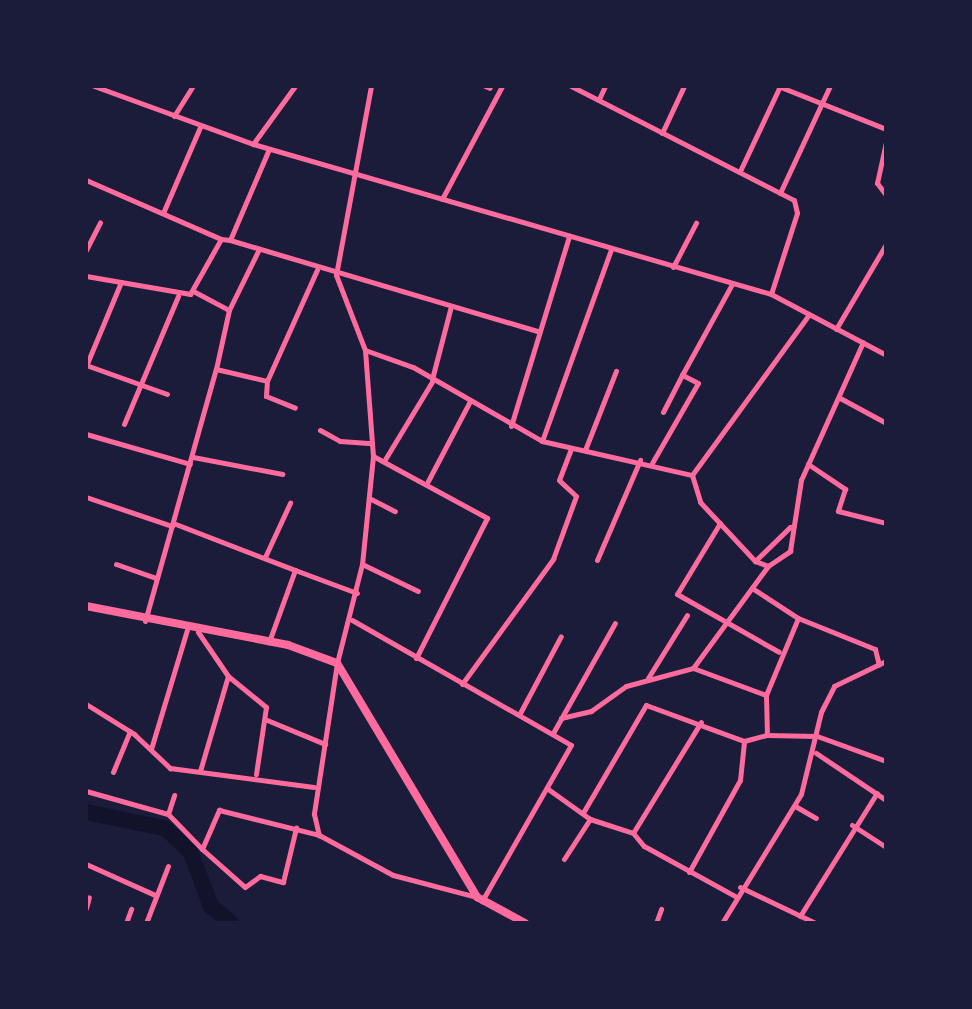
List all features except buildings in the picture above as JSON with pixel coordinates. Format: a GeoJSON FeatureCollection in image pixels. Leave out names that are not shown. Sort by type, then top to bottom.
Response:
{"type":"FeatureCollection","features":[{"type":"Feature","properties":{"kind":"main road"},"geometry":{"type":"LineString","coordinates":[[86,606],[187,630],[269,642],[337,663],[480,899],[526,923]]}},
{"type":"Feature","properties":{"kind":"street"},"geometry":{"type":"LineString","coordinates":[[94,86],[200,127],[269,149],[771,294],[886,355]]}},
{"type":"Feature","properties":{"kind":"street"},"geometry":{"type":"LineString","coordinates":[[174,116],[193,86]]}},
{"type":"Feature","properties":{"kind":"street"},"geometry":{"type":"LineString","coordinates":[[253,144],[295,86]]}},
{"type":"Feature","properties":{"kind":"street"},"geometry":{"type":"LineString","coordinates":[[319,835],[314,787],[325,744],[337,663],[352,620],[362,564],[373,456],[365,350],[336,275],[371,86]]}},
{"type":"Feature","properties":{"kind":"street"},"geometry":{"type":"LineString","coordinates":[[442,199],[451,192],[502,86]]}},
{"type":"Feature","properties":{"kind":"street"},"geometry":{"type":"LineString","coordinates":[[571,86],[794,200],[797,213],[771,294]]}},
{"type":"Feature","properties":{"kind":"street"},"geometry":{"type":"LineString","coordinates":[[598,99],[605,86]]}},
{"type":"Feature","properties":{"kind":"street"},"geometry":{"type":"LineString","coordinates":[[662,133],[684,86]]}},
{"type":"Feature","properties":{"kind":"street"},"geometry":{"type":"LineString","coordinates":[[740,171],[779,86],[886,129]]}},
{"type":"Feature","properties":{"kind":"street"},"geometry":{"type":"LineString","coordinates":[[780,193],[830,86]]}},
{"type":"Feature","properties":{"kind":"street"},"geometry":{"type":"LineString","coordinates":[[163,214],[200,127]]}},
{"type":"Feature","properties":{"kind":"street"},"geometry":{"type":"LineString","coordinates":[[886,142],[877,183],[886,195]]}},
{"type":"Feature","properties":{"kind":"street"},"geometry":{"type":"LineString","coordinates":[[230,240],[269,149]]}},
{"type":"Feature","properties":{"kind":"street"},"geometry":{"type":"LineString","coordinates":[[86,180],[221,239],[259,249],[317,271],[540,332]]}},
{"type":"Feature","properties":{"kind":"street"},"geometry":{"type":"LineString","coordinates":[[86,250],[100,222]]}},
{"type":"Feature","properties":{"kind":"street"},"geometry":{"type":"LineString","coordinates":[[673,267],[696,223]]}},
{"type":"Feature","properties":{"kind":"street"},"geometry":{"type":"LineString","coordinates":[[511,426],[569,236]]}},
{"type":"Feature","properties":{"kind":"street"},"geometry":{"type":"LineString","coordinates":[[195,292],[221,239]]}},
{"type":"Feature","properties":{"kind":"street"},"geometry":{"type":"LineString","coordinates":[[836,330],[886,244]]}},
{"type":"Feature","properties":{"kind":"street"},"geometry":{"type":"LineString","coordinates":[[145,621],[192,460],[229,310],[259,249]]}},
{"type":"Feature","properties":{"kind":"street"},"geometry":{"type":"LineString","coordinates":[[542,441],[611,249]]}},
{"type":"Feature","properties":{"kind":"street"},"geometry":{"type":"LineString","coordinates":[[295,408],[266,396],[267,381],[317,271]]}},
{"type":"Feature","properties":{"kind":"street"},"geometry":{"type":"LineString","coordinates":[[86,276],[178,296],[195,292],[229,310]]}},
{"type":"Feature","properties":{"kind":"street"},"geometry":{"type":"LineString","coordinates":[[121,282],[87,357],[86,366],[167,394]]}},
{"type":"Feature","properties":{"kind":"street"},"geometry":{"type":"LineString","coordinates":[[663,412],[732,284]]}},
{"type":"Feature","properties":{"kind":"street"},"geometry":{"type":"LineString","coordinates":[[124,424],[178,296]]}},
{"type":"Feature","properties":{"kind":"street"},"geometry":{"type":"LineString","coordinates":[[384,461],[432,380],[451,306]]}},
{"type":"Feature","properties":{"kind":"street"},"geometry":{"type":"LineString","coordinates":[[692,475],[808,316]]}},
{"type":"Feature","properties":{"kind":"street"},"geometry":{"type":"LineString","coordinates":[[693,668],[768,566],[787,556],[808,464],[863,342]]}},
{"type":"Feature","properties":{"kind":"street"},"geometry":{"type":"LineString","coordinates":[[365,350],[432,380],[542,441],[640,460],[692,475]]}},
{"type":"Feature","properties":{"kind":"street"},"geometry":{"type":"LineString","coordinates":[[216,369],[267,381]]}},
{"type":"Feature","properties":{"kind":"street"},"geometry":{"type":"LineString","coordinates":[[586,450],[616,371]]}},
{"type":"Feature","properties":{"kind":"street"},"geometry":{"type":"LineString","coordinates":[[652,463],[698,383],[682,375]]}},
{"type":"Feature","properties":{"kind":"street"},"geometry":{"type":"LineString","coordinates":[[839,398],[886,423]]}},
{"type":"Feature","properties":{"kind":"street"},"geometry":{"type":"LineString","coordinates":[[428,481],[470,401]]}},
{"type":"Feature","properties":{"kind":"street"},"geometry":{"type":"LineString","coordinates":[[320,430],[343,442],[372,443]]}},
{"type":"Feature","properties":{"kind":"street"},"geometry":{"type":"LineString","coordinates":[[86,434],[192,460],[282,474]]}},
{"type":"Feature","properties":{"kind":"street"},"geometry":{"type":"LineString","coordinates":[[462,684],[552,559],[576,496],[559,480],[571,448]]}},
{"type":"Feature","properties":{"kind":"street"},"geometry":{"type":"LineString","coordinates":[[373,456],[480,509],[487,520],[416,658]]}},
{"type":"Feature","properties":{"kind":"street"},"geometry":{"type":"LineString","coordinates":[[597,560],[640,460]]}},
{"type":"Feature","properties":{"kind":"street"},"geometry":{"type":"LineString","coordinates":[[808,464],[845,489],[838,511],[886,523]]}},
{"type":"Feature","properties":{"kind":"street"},"geometry":{"type":"LineString","coordinates":[[692,475],[700,502],[755,561],[768,566]]}},
{"type":"Feature","properties":{"kind":"street"},"geometry":{"type":"LineString","coordinates":[[369,498],[395,512]]}},
{"type":"Feature","properties":{"kind":"street"},"geometry":{"type":"LineString","coordinates":[[86,500],[173,525],[356,593]]}},
{"type":"Feature","properties":{"kind":"street"},"geometry":{"type":"LineString","coordinates":[[265,557],[290,503]]}},
{"type":"Feature","properties":{"kind":"street"},"geometry":{"type":"LineString","coordinates":[[720,523],[677,594],[779,652]]}},
{"type":"Feature","properties":{"kind":"street"},"geometry":{"type":"LineString","coordinates":[[755,561],[792,526]]}},
{"type":"Feature","properties":{"kind":"street"},"geometry":{"type":"LineString","coordinates":[[116,564],[156,578]]}},
{"type":"Feature","properties":{"kind":"street"},"geometry":{"type":"LineString","coordinates":[[362,564],[418,591]]}},
{"type":"Feature","properties":{"kind":"street"},"geometry":{"type":"LineString","coordinates":[[269,642],[295,570]]}},
{"type":"Feature","properties":{"kind":"street"},"geometry":{"type":"LineString","coordinates":[[752,588],[798,618],[875,649],[879,664]]}},
{"type":"Feature","properties":{"kind":"street"},"geometry":{"type":"LineString","coordinates":[[648,678],[687,615]]}},
{"type":"Feature","properties":{"kind":"street"},"geometry":{"type":"LineString","coordinates":[[768,735],[766,695],[779,652],[798,618]]}},
{"type":"Feature","properties":{"kind":"street"},"geometry":{"type":"LineString","coordinates":[[202,849],[219,810],[319,835],[393,875],[480,899],[548,789],[571,745],[352,620]]}},
{"type":"Feature","properties":{"kind":"street"},"geometry":{"type":"LineString","coordinates":[[553,733],[615,623]]}},
{"type":"Feature","properties":{"kind":"street"},"geometry":{"type":"LineString","coordinates":[[151,749],[187,630]]}},
{"type":"Feature","properties":{"kind":"street"},"geometry":{"type":"LineString","coordinates":[[198,632],[229,677],[266,707],[267,720],[256,774]]}},
{"type":"Feature","properties":{"kind":"street"},"geometry":{"type":"LineString","coordinates":[[519,715],[561,636]]}},
{"type":"Feature","properties":{"kind":"street"},"geometry":{"type":"LineString","coordinates":[[725,922],[740,887],[794,806],[816,753],[817,736],[834,685],[886,661]]}},
{"type":"Feature","properties":{"kind":"street"},"geometry":{"type":"LineString","coordinates":[[561,718],[591,710],[648,678],[693,668],[766,695]]}},
{"type":"Feature","properties":{"kind":"street"},"geometry":{"type":"LineString","coordinates":[[200,771],[229,677]]}},
{"type":"Feature","properties":{"kind":"street"},"geometry":{"type":"LineString","coordinates":[[86,704],[130,731],[170,768],[256,774],[314,787]]}},
{"type":"Feature","properties":{"kind":"street"},"geometry":{"type":"LineString","coordinates":[[584,811],[644,706],[701,722],[744,741],[768,735],[817,736],[886,761]]}},
{"type":"Feature","properties":{"kind":"street"},"geometry":{"type":"LineString","coordinates":[[267,720],[325,744]]}},
{"type":"Feature","properties":{"kind":"street"},"geometry":{"type":"LineString","coordinates":[[634,833],[701,722]]}},
{"type":"Feature","properties":{"kind":"street"},"geometry":{"type":"LineString","coordinates":[[113,772],[130,731]]}},
{"type":"Feature","properties":{"kind":"street"},"geometry":{"type":"LineString","coordinates":[[689,872],[740,780],[744,741]]}},
{"type":"Feature","properties":{"kind":"street"},"geometry":{"type":"LineString","coordinates":[[816,753],[886,800]]}},
{"type":"Feature","properties":{"kind":"street"},"geometry":{"type":"LineString","coordinates":[[548,789],[584,811],[590,819],[634,833],[689,872],[736,896]]}},
{"type":"Feature","properties":{"kind":"street"},"geometry":{"type":"LineString","coordinates":[[86,791],[168,814],[245,887],[260,876],[284,882],[296,828]]}},
{"type":"Feature","properties":{"kind":"street"},"geometry":{"type":"LineString","coordinates":[[800,916],[852,825],[877,793]]}},
{"type":"Feature","properties":{"kind":"street"},"geometry":{"type":"LineString","coordinates":[[168,814],[174,795]]}},
{"type":"Feature","properties":{"kind":"street"},"geometry":{"type":"LineString","coordinates":[[794,806],[816,818]]}},
{"type":"Feature","properties":{"kind":"street"},"geometry":{"type":"LineString","coordinates":[[564,859],[590,819]]}},
{"type":"Feature","properties":{"kind":"street"},"geometry":{"type":"LineString","coordinates":[[852,825],[886,848]]}},
{"type":"Feature","properties":{"kind":"street"},"geometry":{"type":"LineString","coordinates":[[86,864],[155,895]]}},
{"type":"Feature","properties":{"kind":"street"},"geometry":{"type":"LineString","coordinates":[[145,923],[169,866]]}},
{"type":"Feature","properties":{"kind":"street"},"geometry":{"type":"LineString","coordinates":[[740,887],[815,923]]}},
{"type":"Feature","properties":{"kind":"street"},"geometry":{"type":"LineString","coordinates":[[86,908],[89,897]]}},
{"type":"Feature","properties":{"kind":"street"},"geometry":{"type":"LineString","coordinates":[[126,923],[131,909]]}},
{"type":"Feature","properties":{"kind":"street"},"geometry":{"type":"LineString","coordinates":[[656,923],[661,909]]}},
{"type":"Feature","properties":{"kind":"waterway"},"geometry":{"type":"LineString","coordinates":[[86,812],[163,828]]}},
{"type":"Feature","properties":{"kind":"waterway"},"geometry":{"type":"LineString","coordinates":[[165,828],[190,851],[211,906],[231,923]]}}]}
